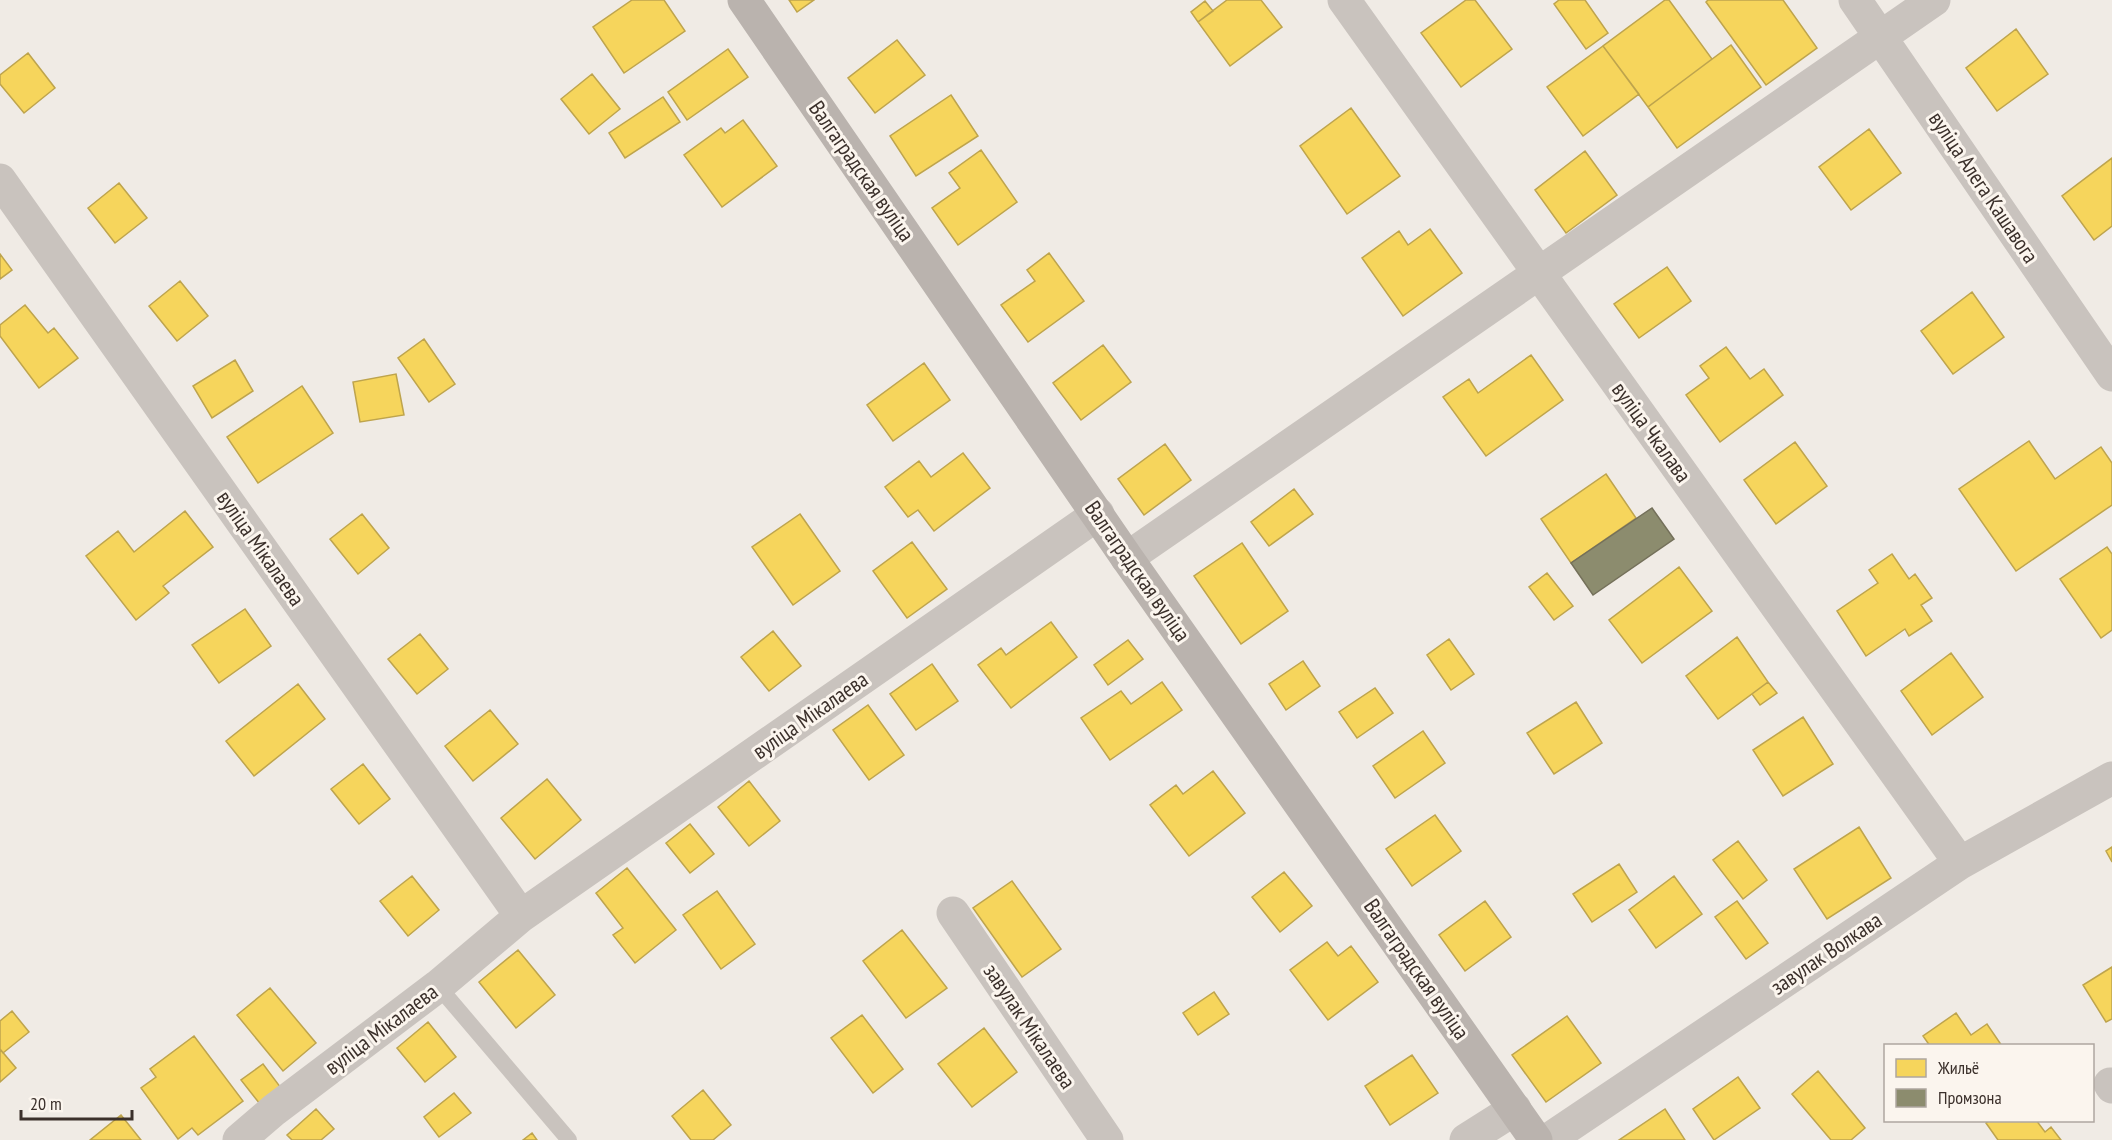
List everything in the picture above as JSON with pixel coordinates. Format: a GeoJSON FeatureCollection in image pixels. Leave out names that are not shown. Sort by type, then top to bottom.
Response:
{"type":"FeatureCollection","features":[{"type":"Feature","properties":{"kind":"street","name":"Валгаградская вуліца"},"geometry":{"type":"LineString","coordinates":[[744,0],[1127,558],[1536,1140]]}},
{"type":"Feature","properties":{"kind":"street","name":"вуліца Чкалава"},"geometry":{"type":"LineString","coordinates":[[1344,0],[1960,863]]}},
{"type":"Feature","properties":{"kind":"street","name":"вуліца Алега Кашавога"},"geometry":{"type":"LineString","coordinates":[[1855,0],[2112,375]]}},
{"type":"Feature","properties":{"kind":"street"},"geometry":{"type":"LineString","coordinates":[[1127,558],[1934,0]]}},
{"type":"Feature","properties":{"kind":"street","name":"вуліца Мікалаева"},"geometry":{"type":"LineString","coordinates":[[0,180],[521,916]]}},
{"type":"Feature","properties":{"kind":"street","name":"вуліца Мікалаева"},"geometry":{"type":"LineString","coordinates":[[239,1140],[274,1110],[438,986],[521,916],[1098,514]]}},
{"type":"Feature","properties":{"kind":"street","name":"завулак Волкава"},"geometry":{"type":"LineString","coordinates":[[1548,1140],[1960,863],[2112,778]]}},
{"type":"Feature","properties":{"kind":"street","name":"завулак Мікалаева"},"geometry":{"type":"LineString","coordinates":[[953,913],[1107,1140]]}},
{"type":"Feature","properties":{"kind":"street"},"geometry":{"type":"LineString","coordinates":[[1466,1140],[1515,1109]]}},
{"type":"Feature","properties":{"kind":"lane"},"geometry":{"type":"LineString","coordinates":[[438,986],[569,1140]]}},
{"type":"Feature","properties":{"kind":"building: Жильё"},"geometry":{"type":"Polygon","coordinates":[[[632,0],[664,0],[685,31],[624,73],[593,27],[632,0]]]}},
{"type":"Feature","properties":{"kind":"building: Жильё"},"geometry":{"type":"Polygon","coordinates":[[[789,0],[814,0],[797,12],[789,0]]]}},
{"type":"Feature","properties":{"kind":"building: Жильё"},"geometry":{"type":"Polygon","coordinates":[[[1227,0],[1261,0],[1282,27],[1230,66],[1198,22],[1227,0]]]}},
{"type":"Feature","properties":{"kind":"building: Жильё"},"geometry":{"type":"Polygon","coordinates":[[[1466,0],[1475,0],[1512,49],[1461,87],[1421,33],[1466,0]]]}},
{"type":"Feature","properties":{"kind":"building: Жильё"},"geometry":{"type":"Polygon","coordinates":[[[1559,0],[1585,0],[1608,33],[1586,49],[1554,4],[1559,0]]]}},
{"type":"Feature","properties":{"kind":"building: Жильё"},"geometry":{"type":"Polygon","coordinates":[[[1665,0],[1669,0],[1712,59],[1648,107],[1603,46],[1665,0]]]}},
{"type":"Feature","properties":{"kind":"building: Жильё"},"geometry":{"type":"Polygon","coordinates":[[[1708,0],[1783,0],[1817,48],[1766,85],[1706,2],[1708,0]]]}},
{"type":"Feature","properties":{"kind":"building: Жильё"},"geometry":{"type":"Polygon","coordinates":[[[1205,1],[1213,11],[1198,22],[1191,12],[1205,1]]]}},
{"type":"Feature","properties":{"kind":"building: Жильё"},"geometry":{"type":"Polygon","coordinates":[[[2016,29],[2048,74],[1997,111],[1966,68],[2016,29]]]}},
{"type":"Feature","properties":{"kind":"building: Жильё"},"geometry":{"type":"Polygon","coordinates":[[[897,40],[925,75],[875,113],[848,78],[897,40]]]}},
{"type":"Feature","properties":{"kind":"building: Жильё"},"geometry":{"type":"Polygon","coordinates":[[[1731,45],[1761,87],[1677,148],[1648,107],[1731,45]]]}},
{"type":"Feature","properties":{"kind":"building: Жильё"},"geometry":{"type":"Polygon","coordinates":[[[1603,46],[1639,94],[1583,136],[1547,87],[1603,46]]]}},
{"type":"Feature","properties":{"kind":"building: Жильё"},"geometry":{"type":"Polygon","coordinates":[[[728,49],[748,77],[687,120],[668,92],[728,49]]]}},
{"type":"Feature","properties":{"kind":"building: Жильё"},"geometry":{"type":"Polygon","coordinates":[[[28,53],[55,88],[24,113],[0,84],[0,75],[28,53]]]}},
{"type":"Feature","properties":{"kind":"building: Жильё"},"geometry":{"type":"Polygon","coordinates":[[[592,74],[620,109],[589,134],[561,99],[592,74]]]}},
{"type":"Feature","properties":{"kind":"building: Жильё"},"geometry":{"type":"Polygon","coordinates":[[[951,95],[978,136],[916,176],[890,136],[951,95]]]}},
{"type":"Feature","properties":{"kind":"building: Жильё"},"geometry":{"type":"Polygon","coordinates":[[[663,97],[680,122],[625,158],[609,133],[663,97]]]}},
{"type":"Feature","properties":{"kind":"building: Жильё"},"geometry":{"type":"Polygon","coordinates":[[[1351,108],[1400,176],[1347,214],[1300,146],[1351,108]]]}},
{"type":"Feature","properties":{"kind":"building: Жильё"},"geometry":{"type":"Polygon","coordinates":[[[743,120],[777,166],[722,207],[684,155],[721,128],[725,133],[743,120]]]}},
{"type":"Feature","properties":{"kind":"building: Жильё"},"geometry":{"type":"Polygon","coordinates":[[[1869,129],[1901,173],[1851,210],[1819,167],[1869,129]]]}},
{"type":"Feature","properties":{"kind":"building: Жильё"},"geometry":{"type":"Polygon","coordinates":[[[981,150],[1017,202],[958,245],[932,208],[960,188],[949,173],[981,150]]]}},
{"type":"Feature","properties":{"kind":"building: Жильё"},"geometry":{"type":"Polygon","coordinates":[[[1585,151],[1617,195],[1566,233],[1535,190],[1585,151]]]}},
{"type":"Feature","properties":{"kind":"building: Жильё"},"geometry":{"type":"Polygon","coordinates":[[[2112,158],[2112,226],[2094,240],[2062,196],[2112,158]]]}},
{"type":"Feature","properties":{"kind":"building: Жильё"},"geometry":{"type":"Polygon","coordinates":[[[119,183],[147,218],[115,243],[88,208],[119,183]]]}},
{"type":"Feature","properties":{"kind":"building: Жильё"},"geometry":{"type":"Polygon","coordinates":[[[1430,229],[1462,273],[1403,316],[1362,258],[1399,231],[1408,245],[1430,229]]]}},
{"type":"Feature","properties":{"kind":"building: Жильё"},"geometry":{"type":"Polygon","coordinates":[[[1049,253],[1084,301],[1028,342],[1001,305],[1035,281],[1027,270],[1049,253]]]}},
{"type":"Feature","properties":{"kind":"building: Жильё"},"geometry":{"type":"Polygon","coordinates":[[[0,254],[12,270],[0,279],[0,254]]]}},
{"type":"Feature","properties":{"kind":"building: Жильё"},"geometry":{"type":"Polygon","coordinates":[[[1667,267],[1691,301],[1639,338],[1614,304],[1667,267]]]}},
{"type":"Feature","properties":{"kind":"building: Жильё"},"geometry":{"type":"Polygon","coordinates":[[[180,281],[208,316],[177,341],[149,306],[180,281]]]}},
{"type":"Feature","properties":{"kind":"building: Жильё"},"geometry":{"type":"Polygon","coordinates":[[[1972,292],[2004,337],[1953,374],[1921,331],[1972,292]]]}},
{"type":"Feature","properties":{"kind":"building: Жильё"},"geometry":{"type":"Polygon","coordinates":[[[25,305],[48,333],[54,328],[78,358],[39,388],[0,336],[0,325],[25,305]]]}},
{"type":"Feature","properties":{"kind":"building: Жильё"},"geometry":{"type":"Polygon","coordinates":[[[424,339],[455,384],[429,402],[398,358],[424,339]]]}},
{"type":"Feature","properties":{"kind":"building: Жильё"},"geometry":{"type":"Polygon","coordinates":[[[1103,345],[1131,382],[1081,420],[1053,383],[1103,345]]]}},
{"type":"Feature","properties":{"kind":"building: Жильё"},"geometry":{"type":"Polygon","coordinates":[[[1726,347],[1750,379],[1764,369],[1783,395],[1720,442],[1686,395],[1709,378],[1700,366],[1726,347]]]}},
{"type":"Feature","properties":{"kind":"building: Жильё"},"geometry":{"type":"Polygon","coordinates":[[[1531,355],[1563,400],[1486,456],[1443,397],[1469,379],[1478,393],[1531,355]]]}},
{"type":"Feature","properties":{"kind":"building: Жильё"},"geometry":{"type":"Polygon","coordinates":[[[235,360],[253,391],[212,418],[193,386],[235,360]]]}},
{"type":"Feature","properties":{"kind":"building: Жильё"},"geometry":{"type":"Polygon","coordinates":[[[924,363],[950,400],[893,441],[867,405],[924,363]]]}},
{"type":"Feature","properties":{"kind":"building: Жильё"},"geometry":{"type":"Polygon","coordinates":[[[396,374],[404,415],[360,422],[353,382],[396,374]]]}},
{"type":"Feature","properties":{"kind":"building: Жильё"},"geometry":{"type":"Polygon","coordinates":[[[302,386],[333,433],[258,483],[227,437],[302,386]]]}},
{"type":"Feature","properties":{"kind":"building: Жильё"},"geometry":{"type":"Polygon","coordinates":[[[2029,441],[2055,479],[2101,447],[2112,463],[2112,505],[2016,571],[1959,489],[2029,441]]]}},
{"type":"Feature","properties":{"kind":"building: Жильё"},"geometry":{"type":"Polygon","coordinates":[[[1795,442],[1827,486],[1776,524],[1744,480],[1795,442]]]}},
{"type":"Feature","properties":{"kind":"building: Жильё"},"geometry":{"type":"Polygon","coordinates":[[[1165,444],[1191,480],[1144,515],[1118,479],[1165,444]]]}},
{"type":"Feature","properties":{"kind":"building: Жильё"},"geometry":{"type":"Polygon","coordinates":[[[963,453],[990,488],[934,531],[918,510],[908,517],[885,487],[919,461],[931,477],[963,453]]]}},
{"type":"Feature","properties":{"kind":"building: Жильё"},"geometry":{"type":"Polygon","coordinates":[[[1606,474],[1636,518],[1571,563],[1541,519],[1606,474]]]}},
{"type":"Feature","properties":{"kind":"building: Жильё"},"geometry":{"type":"Polygon","coordinates":[[[1294,489],[1313,514],[1269,546],[1251,522],[1294,489]]]}},
{"type":"Feature","properties":{"kind":"building: Жильё"},"geometry":{"type":"Polygon","coordinates":[[[185,511],[213,547],[163,586],[169,593],[136,620],[86,556],[118,531],[134,552],[185,511]]]}},
{"type":"Feature","properties":{"kind":"building: Жильё"},"geometry":{"type":"Polygon","coordinates":[[[362,514],[389,548],[358,574],[330,539],[362,514]]]}},
{"type":"Feature","properties":{"kind":"building: Жильё"},"geometry":{"type":"Polygon","coordinates":[[[800,514],[840,571],[793,605],[752,547],[800,514]]]}},
{"type":"Feature","properties":{"kind":"building: Жильё"},"geometry":{"type":"Polygon","coordinates":[[[912,542],[947,589],[907,618],[873,571],[912,542]]]}},
{"type":"Feature","properties":{"kind":"building: Жильё"},"geometry":{"type":"Polygon","coordinates":[[[1242,543],[1288,611],[1241,644],[1194,576],[1242,543]]]}},
{"type":"Feature","properties":{"kind":"building: Жильё"},"geometry":{"type":"Polygon","coordinates":[[[2107,547],[2112,554],[2112,630],[2101,638],[2060,579],[2107,547]]]}},
{"type":"Feature","properties":{"kind":"building: Жильё"},"geometry":{"type":"Polygon","coordinates":[[[1892,554],[1909,579],[1915,574],[1932,598],[1921,605],[1932,621],[1909,636],[1905,629],[1866,656],[1837,611],[1878,583],[1869,570],[1892,554]]]}},
{"type":"Feature","properties":{"kind":"building: Жильё"},"geometry":{"type":"Polygon","coordinates":[[[1679,567],[1712,611],[1642,663],[1609,620],[1679,567]]]}},
{"type":"Feature","properties":{"kind":"building: Жильё"},"geometry":{"type":"Polygon","coordinates":[[[1547,573],[1573,606],[1554,620],[1529,587],[1547,573]]]}},
{"type":"Feature","properties":{"kind":"building: Жильё"},"geometry":{"type":"Polygon","coordinates":[[[245,609],[271,646],[219,683],[192,645],[245,609]]]}},
{"type":"Feature","properties":{"kind":"building: Жильё"},"geometry":{"type":"Polygon","coordinates":[[[1051,622],[1077,657],[1011,708],[978,665],[1001,648],[1006,655],[1051,622]]]}},
{"type":"Feature","properties":{"kind":"building: Жильё"},"geometry":{"type":"Polygon","coordinates":[[[773,631],[801,666],[769,691],[741,657],[773,631]]]}},
{"type":"Feature","properties":{"kind":"building: Жильё"},"geometry":{"type":"Polygon","coordinates":[[[420,634],[448,669],[417,694],[388,659],[420,634]]]}},
{"type":"Feature","properties":{"kind":"building: Жильё"},"geometry":{"type":"Polygon","coordinates":[[[1737,637],[1768,682],[1718,719],[1686,676],[1737,637]]]}},
{"type":"Feature","properties":{"kind":"building: Жильё"},"geometry":{"type":"Polygon","coordinates":[[[1449,639],[1474,674],[1451,690],[1427,655],[1449,639]]]}},
{"type":"Feature","properties":{"kind":"building: Жильё"},"geometry":{"type":"Polygon","coordinates":[[[1128,640],[1143,659],[1108,685],[1094,665],[1128,640]]]}},
{"type":"Feature","properties":{"kind":"building: Жильё"},"geometry":{"type":"Polygon","coordinates":[[[1951,653],[1983,697],[1932,735],[1901,691],[1951,653]]]}},
{"type":"Feature","properties":{"kind":"building: Жильё"},"geometry":{"type":"Polygon","coordinates":[[[1303,661],[1320,686],[1286,710],[1269,684],[1303,661]]]}},
{"type":"Feature","properties":{"kind":"building: Жильё"},"geometry":{"type":"Polygon","coordinates":[[[932,664],[958,701],[916,730],[890,694],[932,664]]]}},
{"type":"Feature","properties":{"kind":"building: Жильё"},"geometry":{"type":"Polygon","coordinates":[[[1162,682],[1182,710],[1110,760],[1081,718],[1121,691],[1131,704],[1162,682]]]}},
{"type":"Feature","properties":{"kind":"building: Жильё"},"geometry":{"type":"Polygon","coordinates":[[[1768,682],[1777,693],[1760,705],[1752,694],[1768,682]]]}},
{"type":"Feature","properties":{"kind":"building: Жильё"},"geometry":{"type":"Polygon","coordinates":[[[298,684],[325,719],[254,776],[226,741],[298,684]]]}},
{"type":"Feature","properties":{"kind":"building: Жильё"},"geometry":{"type":"Polygon","coordinates":[[[1375,688],[1393,713],[1357,738],[1339,712],[1375,688]]]}},
{"type":"Feature","properties":{"kind":"building: Жильё"},"geometry":{"type":"Polygon","coordinates":[[[1576,702],[1602,743],[1554,774],[1527,733],[1576,702]]]}},
{"type":"Feature","properties":{"kind":"building: Жильё"},"geometry":{"type":"Polygon","coordinates":[[[868,705],[904,755],[869,780],[833,730],[868,705]]]}},
{"type":"Feature","properties":{"kind":"building: Жильё"},"geometry":{"type":"Polygon","coordinates":[[[490,710],[518,744],[473,781],[445,746],[490,710]]]}},
{"type":"Feature","properties":{"kind":"building: Жильё"},"geometry":{"type":"Polygon","coordinates":[[[1803,717],[1833,764],[1783,796],[1753,750],[1803,717]]]}},
{"type":"Feature","properties":{"kind":"building: Жильё"},"geometry":{"type":"Polygon","coordinates":[[[1423,731],[1445,763],[1395,798],[1373,766],[1423,731]]]}},
{"type":"Feature","properties":{"kind":"building: Жильё"},"geometry":{"type":"Polygon","coordinates":[[[363,764],[390,799],[359,824],[331,789],[363,764]]]}},
{"type":"Feature","properties":{"kind":"building: Жильё"},"geometry":{"type":"Polygon","coordinates":[[[1213,771],[1245,813],[1189,856],[1150,805],[1176,785],[1183,794],[1213,771]]]}},
{"type":"Feature","properties":{"kind":"building: Жильё"},"geometry":{"type":"Polygon","coordinates":[[[547,779],[581,820],[535,859],[501,818],[547,779]]]}},
{"type":"Feature","properties":{"kind":"building: Жильё"},"geometry":{"type":"Polygon","coordinates":[[[749,781],[780,821],[749,846],[718,807],[749,781]]]}},
{"type":"Feature","properties":{"kind":"building: Жильё"},"geometry":{"type":"Polygon","coordinates":[[[1435,815],[1461,851],[1412,886],[1386,849],[1435,815]]]}},
{"type":"Feature","properties":{"kind":"building: Жильё"},"geometry":{"type":"Polygon","coordinates":[[[690,824],[714,854],[690,873],[666,843],[690,824]]]}},
{"type":"Feature","properties":{"kind":"building: Жильё"},"geometry":{"type":"Polygon","coordinates":[[[1859,827],[1891,878],[1827,919],[1794,869],[1859,827]]]}},
{"type":"Feature","properties":{"kind":"building: Жильё"},"geometry":{"type":"Polygon","coordinates":[[[1738,841],[1767,880],[1743,899],[1713,860],[1738,841]]]}},
{"type":"Feature","properties":{"kind":"building: Жильё"},"geometry":{"type":"Polygon","coordinates":[[[2112,847],[2112,862],[2106,851],[2112,847]]]}},
{"type":"Feature","properties":{"kind":"building: Жильё"},"geometry":{"type":"Polygon","coordinates":[[[1619,864],[1637,892],[1592,922],[1573,894],[1619,864]]]}},
{"type":"Feature","properties":{"kind":"building: Жильё"},"geometry":{"type":"Polygon","coordinates":[[[627,868],[676,930],[635,963],[613,935],[623,928],[596,893],[627,868]]]}},
{"type":"Feature","properties":{"kind":"building: Жильё"},"geometry":{"type":"Polygon","coordinates":[[[1284,872],[1312,906],[1280,932],[1252,897],[1284,872]]]}},
{"type":"Feature","properties":{"kind":"building: Жильё"},"geometry":{"type":"Polygon","coordinates":[[[412,876],[439,910],[408,936],[380,901],[412,876]]]}},
{"type":"Feature","properties":{"kind":"building: Жильё"},"geometry":{"type":"Polygon","coordinates":[[[1674,876],[1702,914],[1656,948],[1629,910],[1674,876]]]}},
{"type":"Feature","properties":{"kind":"building: Жильё"},"geometry":{"type":"Polygon","coordinates":[[[1012,881],[1061,949],[1022,977],[973,908],[1012,881]]]}},
{"type":"Feature","properties":{"kind":"building: Жильё"},"geometry":{"type":"Polygon","coordinates":[[[717,891],[755,944],[721,969],[683,915],[717,891]]]}},
{"type":"Feature","properties":{"kind":"building: Жильё"},"geometry":{"type":"Polygon","coordinates":[[[1485,901],[1511,937],[1465,971],[1439,935],[1485,901]]]}},
{"type":"Feature","properties":{"kind":"building: Жильё"},"geometry":{"type":"Polygon","coordinates":[[[1737,901],[1768,943],[1746,959],[1715,917],[1737,901]]]}},
{"type":"Feature","properties":{"kind":"building: Жильё"},"geometry":{"type":"Polygon","coordinates":[[[902,930],[947,988],[906,1018],[863,961],[902,930]]]}},
{"type":"Feature","properties":{"kind":"building: Жильё"},"geometry":{"type":"Polygon","coordinates":[[[1327,942],[1338,956],[1351,946],[1378,982],[1328,1020],[1290,970],[1327,942]]]}},
{"type":"Feature","properties":{"kind":"building: Жильё"},"geometry":{"type":"Polygon","coordinates":[[[518,950],[555,995],[516,1028],[479,982],[518,950]]]}},
{"type":"Feature","properties":{"kind":"building: Жильё"},"geometry":{"type":"Polygon","coordinates":[[[2112,967],[2112,1019],[2106,1022],[2083,985],[2112,967]]]}},
{"type":"Feature","properties":{"kind":"building: Жильё"},"geometry":{"type":"Polygon","coordinates":[[[270,988],[316,1043],[283,1071],[237,1015],[270,988]]]}},
{"type":"Feature","properties":{"kind":"building: Жильё"},"geometry":{"type":"Polygon","coordinates":[[[1214,992],[1229,1014],[1198,1035],[1183,1013],[1214,992]]]}},
{"type":"Feature","properties":{"kind":"building: Жильё"},"geometry":{"type":"Polygon","coordinates":[[[12,1011],[29,1032],[3,1053],[0,1049],[0,1021],[12,1011]]]}},
{"type":"Feature","properties":{"kind":"building: Жильё"},"geometry":{"type":"Polygon","coordinates":[[[1956,1013],[1971,1035],[1987,1024],[2001,1044],[1929,1044],[1923,1036],[1956,1013]]]}},
{"type":"Feature","properties":{"kind":"building: Жильё"},"geometry":{"type":"Polygon","coordinates":[[[862,1015],[903,1069],[873,1093],[831,1038],[862,1015]]]}},
{"type":"Feature","properties":{"kind":"building: Жильё"},"geometry":{"type":"Polygon","coordinates":[[[1567,1016],[1601,1063],[1546,1102],[1512,1055],[1567,1016]]]}},
{"type":"Feature","properties":{"kind":"building: Жильё"},"geometry":{"type":"Polygon","coordinates":[[[428,1022],[456,1057],[425,1082],[397,1048],[428,1022]]]}},
{"type":"Feature","properties":{"kind":"building: Жильё"},"geometry":{"type":"Polygon","coordinates":[[[984,1028],[1017,1072],[972,1107],[938,1064],[984,1028]]]}},
{"type":"Feature","properties":{"kind":"building: Жильё"},"geometry":{"type":"Polygon","coordinates":[[[194,1036],[243,1101],[198,1135],[192,1128],[178,1139],[141,1088],[156,1077],[150,1069],[194,1036]]]}},
{"type":"Feature","properties":{"kind":"building: Жильё"},"geometry":{"type":"Polygon","coordinates":[[[0,1049],[16,1068],[0,1082],[0,1049]]]}},
{"type":"Feature","properties":{"kind":"building: Жильё"},"geometry":{"type":"Polygon","coordinates":[[[1412,1055],[1438,1093],[1390,1125],[1365,1086],[1412,1055]]]}},
{"type":"Feature","properties":{"kind":"building: Жильё"},"geometry":{"type":"Polygon","coordinates":[[[263,1064],[281,1088],[260,1104],[241,1080],[263,1064]]]}},
{"type":"Feature","properties":{"kind":"building: Жильё"},"geometry":{"type":"Polygon","coordinates":[[[1818,1071],[1865,1128],[1851,1140],[1831,1140],[1792,1094],[1818,1071]]]}},
{"type":"Feature","properties":{"kind":"building: Жильё"},"geometry":{"type":"Polygon","coordinates":[[[1738,1077],[1760,1108],[1714,1140],[1693,1109],[1738,1077]]]}},
{"type":"Feature","properties":{"kind":"building: Жильё"},"geometry":{"type":"Polygon","coordinates":[[[703,1090],[731,1125],[713,1140],[691,1140],[672,1116],[703,1090]]]}},
{"type":"Feature","properties":{"kind":"building: Жильё"},"geometry":{"type":"Polygon","coordinates":[[[454,1093],[471,1113],[439,1137],[424,1117],[454,1093]]]}},
{"type":"Feature","properties":{"kind":"building: Жильё"},"geometry":{"type":"Polygon","coordinates":[[[316,1109],[334,1129],[321,1140],[292,1140],[287,1135],[316,1109]]]}},
{"type":"Feature","properties":{"kind":"building: Жильё"},"geometry":{"type":"Polygon","coordinates":[[[1665,1109],[1685,1140],[1619,1140],[1665,1109]]]}},
{"type":"Feature","properties":{"kind":"building: Жильё"},"geometry":{"type":"Polygon","coordinates":[[[121,1115],[141,1140],[90,1140],[121,1115]]]}},
{"type":"Feature","properties":{"kind":"building: Жильё"},"geometry":{"type":"Polygon","coordinates":[[[2038,1122],[2045,1132],[2051,1127],[2061,1140],[1998,1140],[1986,1123],[2038,1122]]]}},
{"type":"Feature","properties":{"kind":"building: Жильё"},"geometry":{"type":"Polygon","coordinates":[[[532,1133],[537,1140],[523,1140],[532,1133]]]}},
{"type":"Feature","properties":{"kind":"building: Промзона"},"geometry":{"type":"Polygon","coordinates":[[[1652,508],[1674,539],[1593,595],[1571,563],[1652,508]]]}}]}
